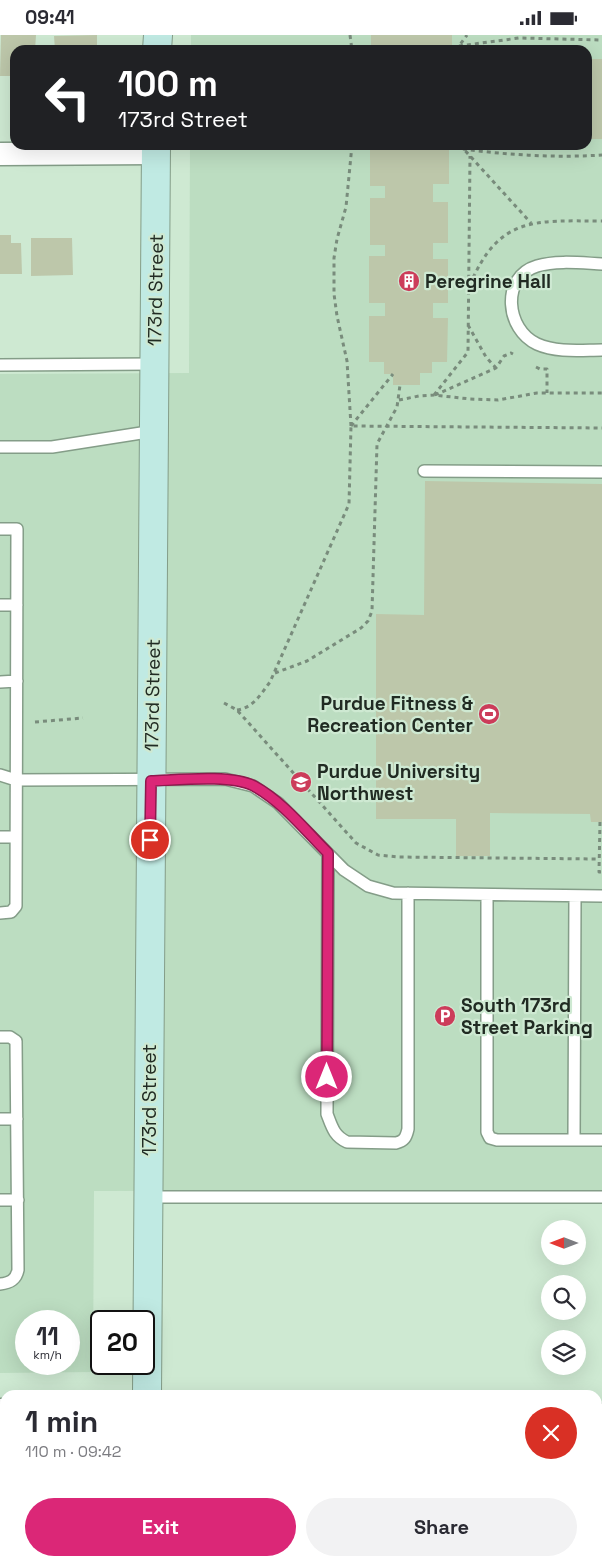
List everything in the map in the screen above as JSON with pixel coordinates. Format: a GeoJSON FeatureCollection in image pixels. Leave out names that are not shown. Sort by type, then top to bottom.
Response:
{"type":"FeatureCollection","features":[{"type":"Feature","properties":{"kind":"street"},"geometry":{"type":"LineString","coordinates":[[0,154],[125,150]]}},
{"type":"Feature","properties":{"kind":"street","name":"173rd Street"},"geometry":{"type":"LineString","coordinates":[[147,1390],[156,150]]}},
{"type":"Feature","properties":{"kind":"lane"},"geometry":{"type":"LineString","coordinates":[[602,264],[558,263],[536,266],[522,275],[514,286],[511,304],[514,320],[522,334],[537,344],[559,350],[602,350]]}},
{"type":"Feature","properties":{"kind":"lane"},"geometry":{"type":"LineString","coordinates":[[0,365],[154,364]]}},
{"type":"Feature","properties":{"kind":"lane"},"geometry":{"type":"LineString","coordinates":[[0,447],[52,447],[154,431]]}},
{"type":"Feature","properties":{"kind":"lane"},"geometry":{"type":"LineString","coordinates":[[424,471],[602,472]]}},
{"type":"Feature","properties":{"kind":"lane"},"geometry":{"type":"LineString","coordinates":[[0,529],[17,529],[16,906],[11,912],[0,913]]}},
{"type":"Feature","properties":{"kind":"lane"},"geometry":{"type":"LineString","coordinates":[[0,605],[17,605]]}},
{"type":"Feature","properties":{"kind":"lane"},"geometry":{"type":"LineString","coordinates":[[0,682],[17,681]]}},
{"type":"Feature","properties":{"kind":"lane"},"geometry":{"type":"LineString","coordinates":[[0,775],[16,781],[225,779],[253,786],[278,803],[344,870],[368,886],[393,893],[602,896]]}},
{"type":"Feature","properties":{"kind":"lane"},"geometry":{"type":"LineString","coordinates":[[0,837],[16,837]]}},
{"type":"Feature","properties":{"kind":"lane"},"geometry":{"type":"LineString","coordinates":[[328,853],[327,1114],[333,1132],[340,1139],[347,1142],[402,1142],[406,1137],[408,1129],[408,893]]}},
{"type":"Feature","properties":{"kind":"lane"},"geometry":{"type":"LineString","coordinates":[[486,895],[486,1132],[490,1138],[497,1140],[602,1140]]}},
{"type":"Feature","properties":{"kind":"lane"},"geometry":{"type":"LineString","coordinates":[[574,1140],[575,896]]}},
{"type":"Feature","properties":{"kind":"lane"},"geometry":{"type":"LineString","coordinates":[[0,1037],[10,1037],[16,1041],[18,1200],[18,1270],[16,1278],[10,1282],[0,1284]]}},
{"type":"Feature","properties":{"kind":"lane"},"geometry":{"type":"LineString","coordinates":[[0,1119],[17,1119]]}},
{"type":"Feature","properties":{"kind":"lane"},"geometry":{"type":"LineString","coordinates":[[148,1197],[602,1197]]}},
{"type":"Feature","properties":{"kind":"lane"},"geometry":{"type":"LineString","coordinates":[[0,1200],[18,1200]]}},
{"type":"Feature","properties":{"kind":"path"},"geometry":{"type":"LineString","coordinates":[[478,45],[519,39],[602,40]]}},
{"type":"Feature","properties":{"kind":"path"},"geometry":{"type":"LineString","coordinates":[[237,710],[246,709],[257,699],[270,682],[349,504],[351,426],[347,361],[334,294],[334,258],[346,207],[352,150]]}},
{"type":"Feature","properties":{"kind":"path"},"geometry":{"type":"LineString","coordinates":[[464,150],[531,223]]}},
{"type":"Feature","properties":{"kind":"path"},"geometry":{"type":"LineString","coordinates":[[470,150],[521,155],[602,155]]}},
{"type":"Feature","properties":{"kind":"path"},"geometry":{"type":"LineString","coordinates":[[434,395],[468,352],[470,156]]}},
{"type":"Feature","properties":{"kind":"path"},"geometry":{"type":"LineString","coordinates":[[468,287],[478,264],[491,247],[509,232],[531,223],[602,221]]}},
{"type":"Feature","properties":{"kind":"path"},"geometry":{"type":"LineString","coordinates":[[468,324],[482,352],[496,368]]}},
{"type":"Feature","properties":{"kind":"path"},"geometry":{"type":"LineString","coordinates":[[434,395],[496,368],[504,356],[511,353],[516,355]]}},
{"type":"Feature","properties":{"kind":"path"},"geometry":{"type":"LineString","coordinates":[[532,364],[540,369],[547,369],[547,393]]}},
{"type":"Feature","properties":{"kind":"path"},"geometry":{"type":"LineString","coordinates":[[351,426],[393,374]]}},
{"type":"Feature","properties":{"kind":"path"},"geometry":{"type":"LineString","coordinates":[[274,673],[307,661],[361,628],[368,621],[372,611],[376,451],[377,444],[385,427],[397,407],[400,385]]}},
{"type":"Feature","properties":{"kind":"path"},"geometry":{"type":"LineString","coordinates":[[399,400],[434,395],[498,400],[537,393],[602,393]]}},
{"type":"Feature","properties":{"kind":"path"},"geometry":{"type":"LineString","coordinates":[[351,426],[602,428]]}},
{"type":"Feature","properties":{"kind":"path"},"geometry":{"type":"LineString","coordinates":[[224,703],[237,710],[356,843],[378,855],[398,857],[599,859]]}},
{"type":"Feature","properties":{"kind":"path"},"geometry":{"type":"LineString","coordinates":[[17,724],[83,718]]}},
{"type":"Feature","properties":{"kind":"path"},"geometry":{"type":"LineString","coordinates":[[600,822],[599,872],[602,872]]}},
{"type":"Feature","properties":{"kind":"shaded area","name":"Purdue University Northwest"},"geometry":{"type":"Polygon","coordinates":[[[191,35],[602,35],[602,1190],[94,1191],[93,1310],[90,1310],[90,1372],[80,1372],[80,1310],[15,1310],[15,1373],[0,1373],[0,374],[189,373],[190,150],[592,150],[592,45],[191,45],[191,35]]]}},
{"type":"Feature","properties":{"kind":"building"},"geometry":{"type":"Polygon","coordinates":[[[1,35],[36,35],[35,45],[10,45],[10,76],[0,76],[1,35]]]}},
{"type":"Feature","properties":{"kind":"building"},"geometry":{"type":"Polygon","coordinates":[[[97,35],[97,45],[55,45],[54,36],[97,35]]]}},
{"type":"Feature","properties":{"kind":"building"},"geometry":{"type":"Polygon","coordinates":[[[371,35],[452,35],[452,45],[371,45],[371,35]]]}},
{"type":"Feature","properties":{"kind":"building"},"geometry":{"type":"Polygon","coordinates":[[[592,59],[602,59],[602,139],[592,139],[592,59]]]}},
{"type":"Feature","properties":{"kind":"building","name":"Peregrine Hall"},"geometry":{"type":"Polygon","coordinates":[[[370,150],[449,150],[449,184],[433,184],[433,202],[448,202],[448,243],[433,243],[433,259],[448,259],[448,303],[433,303],[433,318],[448,318],[447,362],[432,362],[432,373],[420,373],[420,385],[393,385],[393,374],[384,374],[384,362],[369,362],[369,316],[385,316],[385,303],[369,303],[369,256],[385,256],[385,245],[370,245],[370,198],[385,198],[385,186],[370,186],[370,150]]]}},
{"type":"Feature","properties":{"kind":"building"},"geometry":{"type":"Polygon","coordinates":[[[0,235],[11,235],[11,243],[21,243],[22,274],[0,274],[0,235]]]}},
{"type":"Feature","properties":{"kind":"building"},"geometry":{"type":"Polygon","coordinates":[[[31,238],[72,238],[73,275],[31,276],[31,238]]]}},
{"type":"Feature","properties":{"kind":"building","name":"Purdue Fitness & Recreation Center"},"geometry":{"type":"Polygon","coordinates":[[[425,481],[602,484],[602,822],[591,822],[590,814],[490,813],[490,856],[456,856],[456,819],[376,819],[376,614],[424,615],[425,481]]]}},
{"type":"Feature","properties":{"kind":"place","name":"Peregrine Hall"},"geometry":{"type":"Point","coordinates":[409,281]}},
{"type":"Feature","properties":{"kind":"place","name":"Purdue Fitness & Recreation Center"},"geometry":{"type":"Point","coordinates":[489,714]}},
{"type":"Feature","properties":{"kind":"place","name":"Purdue University Northwest"},"geometry":{"type":"Point","coordinates":[301,782]}},
{"type":"Feature","properties":{"kind":"place","name":"South 173rd Street Parking"},"geometry":{"type":"Point","coordinates":[445,1016]}},
{"type":"Feature","properties":{"kind":"route"},"geometry":{"type":"LineString","coordinates":[[150,840],[151,781],[225,779],[253,786],[278,803],[328,853],[327,1077]]}}]}
